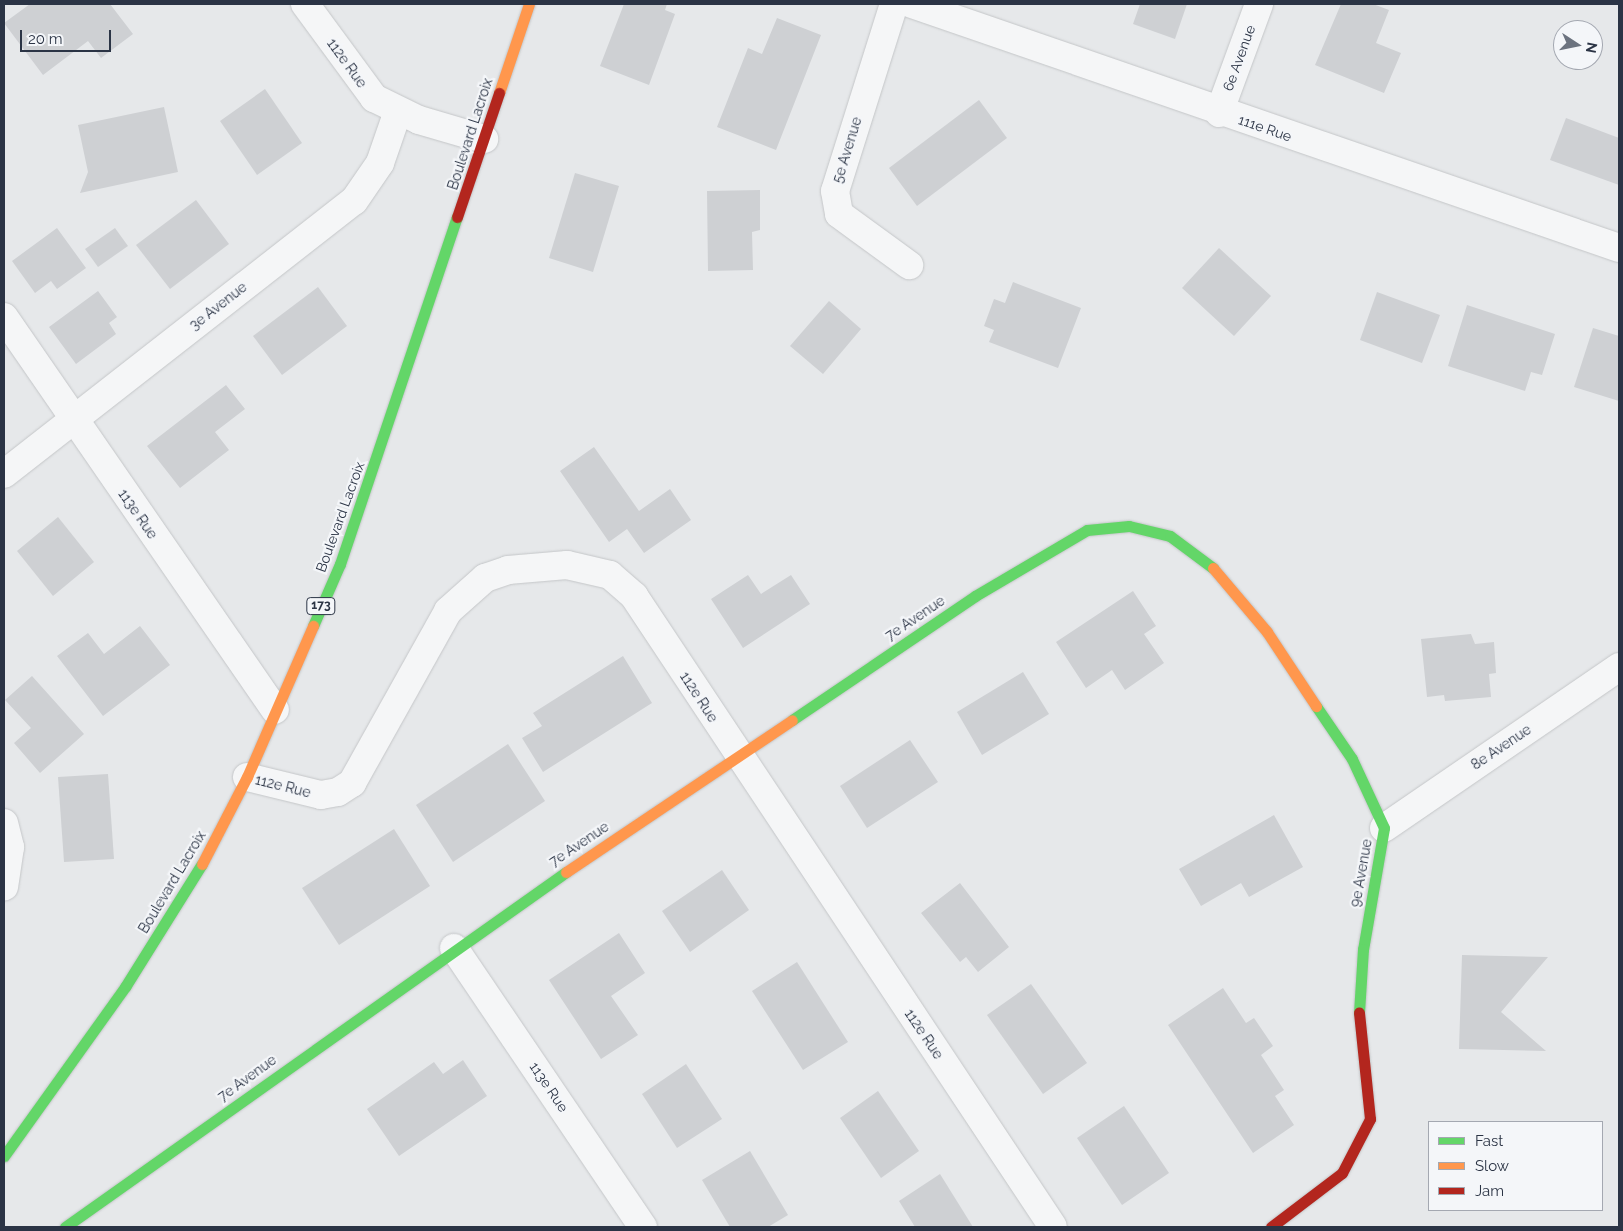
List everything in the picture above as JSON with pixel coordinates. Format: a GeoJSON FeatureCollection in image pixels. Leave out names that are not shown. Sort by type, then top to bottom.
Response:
{"type":"FeatureCollection","features":[{"type":"Feature","properties":{"kind":"street","name":"112e Rue"},"geometry":{"type":"LineString","coordinates":[[306,4],[356,77],[374,98],[398,111],[484,139]]}},
{"type":"Feature","properties":{"kind":"street","name":"Boulevard Lacroix"},"geometry":{"type":"LineString","coordinates":[[4,1156],[76,1061],[183,896],[247,777],[340,564],[529,4]]}},
{"type":"Feature","properties":{"kind":"street","name":"5e Avenue"},"geometry":{"type":"LineString","coordinates":[[894,4],[834,191],[839,214],[909,265]]}},
{"type":"Feature","properties":{"kind":"street","name":"111e Rue"},"geometry":{"type":"LineString","coordinates":[[912,4],[1219,113],[1619,248]]}},
{"type":"Feature","properties":{"kind":"street","name":"6e Avenue"},"geometry":{"type":"LineString","coordinates":[[1219,113],[1259,4]]}},
{"type":"Feature","properties":{"kind":"street","name":"3e Avenue"},"geometry":{"type":"LineString","coordinates":[[4,474],[71,418],[354,201],[380,163],[398,111]]}},
{"type":"Feature","properties":{"kind":"street","name":"113e Rue"},"geometry":{"type":"LineString","coordinates":[[4,317],[71,418],[275,710]]}},
{"type":"Feature","properties":{"kind":"street","name":"7e Avenue"},"geometry":{"type":"LineString","coordinates":[[65,1227],[454,948],[737,754],[975,596],[1087,530],[1129,526]]}},
{"type":"Feature","properties":{"kind":"street","name":"9e Avenue"},"geometry":{"type":"LineString","coordinates":[[1129,526],[1170,536],[1206,560],[1261,625],[1352,760],[1384,828],[1363,949],[1359,1017],[1370,1119],[1342,1173],[1271,1227]]}},
{"type":"Feature","properties":{"kind":"street","name":"112e Rue"},"geometry":{"type":"LineString","coordinates":[[247,777],[321,795],[338,792],[352,783],[448,611],[485,578],[508,570],[567,565],[610,575],[634,596],[737,754],[1053,1227]]}},
{"type":"Feature","properties":{"kind":"street","name":"8e Avenue"},"geometry":{"type":"LineString","coordinates":[[1384,828],[1619,667]]}},
{"type":"Feature","properties":{"kind":"street"},"geometry":{"type":"LineString","coordinates":[[4,823],[10,847],[4,887]]}},
{"type":"Feature","properties":{"kind":"street","name":"113e Rue"},"geometry":{"type":"LineString","coordinates":[[454,948],[643,1227]]}},
{"type":"Feature","properties":{"kind":"building"},"geometry":{"type":"Polygon","coordinates":[[[30,4],[110,4],[133,34],[101,58],[88,41],[43,75],[4,23],[30,4]]]}},
{"type":"Feature","properties":{"kind":"building"},"geometry":{"type":"Polygon","coordinates":[[[624,4],[667,4],[665,10],[675,14],[649,85],[600,66],[624,4]]]}},
{"type":"Feature","properties":{"kind":"building"},"geometry":{"type":"Polygon","coordinates":[[[1140,4],[1187,4],[1175,39],[1133,24],[1140,4]]]}},
{"type":"Feature","properties":{"kind":"building"},"geometry":{"type":"Polygon","coordinates":[[[1341,4],[1373,4],[1389,10],[1376,43],[1401,53],[1384,93],[1315,65],[1341,4]]]}},
{"type":"Feature","properties":{"kind":"building"},"geometry":{"type":"Polygon","coordinates":[[[777,18],[821,35],[776,150],[717,127],[748,48],[762,54],[777,18]]]}},
{"type":"Feature","properties":{"kind":"building"},"geometry":{"type":"Polygon","coordinates":[[[265,89],[302,143],[257,175],[220,121],[265,89]]]}},
{"type":"Feature","properties":{"kind":"building"},"geometry":{"type":"Polygon","coordinates":[[[979,100],[1007,138],[917,206],[889,168],[979,100]]]}},
{"type":"Feature","properties":{"kind":"building"},"geometry":{"type":"Polygon","coordinates":[[[164,107],[178,172],[80,193],[88,172],[78,125],[164,107]]]}},
{"type":"Feature","properties":{"kind":"building"},"geometry":{"type":"Polygon","coordinates":[[[1566,118],[1619,138],[1619,185],[1550,160],[1566,118]]]}},
{"type":"Feature","properties":{"kind":"building"},"geometry":{"type":"Polygon","coordinates":[[[575,173],[619,186],[593,272],[549,258],[575,173]]]}},
{"type":"Feature","properties":{"kind":"building"},"geometry":{"type":"Polygon","coordinates":[[[760,190],[760,230],[752,232],[753,270],[708,271],[707,191],[760,190]]]}},
{"type":"Feature","properties":{"kind":"building"},"geometry":{"type":"Polygon","coordinates":[[[196,200],[229,244],[170,289],[136,245],[196,200]]]}},
{"type":"Feature","properties":{"kind":"building"},"geometry":{"type":"Polygon","coordinates":[[[57,228],[86,268],[57,289],[51,281],[35,293],[12,261],[57,228]]]}},
{"type":"Feature","properties":{"kind":"building"},"geometry":{"type":"Polygon","coordinates":[[[115,228],[128,246],[98,267],[85,249],[115,228]]]}},
{"type":"Feature","properties":{"kind":"building"},"geometry":{"type":"Polygon","coordinates":[[[1219,248],[1271,296],[1234,336],[1182,288],[1219,248]]]}},
{"type":"Feature","properties":{"kind":"building"},"geometry":{"type":"Polygon","coordinates":[[[1013,282],[1081,308],[1058,368],[989,342],[994,330],[984,326],[994,299],[1005,303],[1013,282]]]}},
{"type":"Feature","properties":{"kind":"building"},"geometry":{"type":"Polygon","coordinates":[[[318,287],[347,326],[282,375],[253,336],[318,287]]]}},
{"type":"Feature","properties":{"kind":"building"},"geometry":{"type":"Polygon","coordinates":[[[98,291],[117,317],[109,323],[116,334],[76,364],[49,327],[98,291]]]}},
{"type":"Feature","properties":{"kind":"building"},"geometry":{"type":"Polygon","coordinates":[[[1377,292],[1440,315],[1422,363],[1360,340],[1377,292]]]}},
{"type":"Feature","properties":{"kind":"building"},"geometry":{"type":"Polygon","coordinates":[[[829,301],[861,329],[823,374],[790,346],[829,301]]]}},
{"type":"Feature","properties":{"kind":"building"},"geometry":{"type":"Polygon","coordinates":[[[1467,305],[1555,334],[1542,375],[1531,372],[1525,391],[1448,366],[1467,305]]]}},
{"type":"Feature","properties":{"kind":"building"},"geometry":{"type":"Polygon","coordinates":[[[1593,328],[1619,336],[1619,401],[1574,387],[1593,328]]]}},
{"type":"Feature","properties":{"kind":"building"},"geometry":{"type":"Polygon","coordinates":[[[226,385],[245,409],[215,432],[229,450],[180,488],[147,446],[226,385]]]}},
{"type":"Feature","properties":{"kind":"building"},"geometry":{"type":"Polygon","coordinates":[[[594,447],[639,511],[670,489],[691,520],[644,553],[627,529],[609,542],[560,471],[594,447]]]}},
{"type":"Feature","properties":{"kind":"building"},"geometry":{"type":"Polygon","coordinates":[[[58,517],[94,562],[53,596],[17,551],[58,517]]]}},
{"type":"Feature","properties":{"kind":"building"},"geometry":{"type":"Polygon","coordinates":[[[748,575],[761,594],[791,575],[810,604],[743,648],[711,599],[748,575]]]}},
{"type":"Feature","properties":{"kind":"building"},"geometry":{"type":"Polygon","coordinates":[[[1133,591],[1156,626],[1144,634],[1164,663],[1125,690],[1112,670],[1086,688],[1056,642],[1133,591]]]}},
{"type":"Feature","properties":{"kind":"building"},"geometry":{"type":"Polygon","coordinates":[[[140,626],[170,665],[103,716],[57,656],[88,633],[104,654],[140,626]]]}},
{"type":"Feature","properties":{"kind":"building"},"geometry":{"type":"Polygon","coordinates":[[[1471,634],[1475,644],[1494,642],[1496,673],[1489,674],[1491,697],[1445,701],[1444,695],[1427,697],[1421,639],[1471,634]]]}},
{"type":"Feature","properties":{"kind":"building"},"geometry":{"type":"Polygon","coordinates":[[[623,656],[652,703],[543,772],[522,738],[542,726],[533,713],[623,656]]]}},
{"type":"Feature","properties":{"kind":"building"},"geometry":{"type":"Polygon","coordinates":[[[1023,672],[1049,714],[982,755],[957,712],[1023,672]]]}},
{"type":"Feature","properties":{"kind":"building"},"geometry":{"type":"Polygon","coordinates":[[[32,676],[84,734],[40,773],[14,743],[31,728],[5,700],[32,676]]]}},
{"type":"Feature","properties":{"kind":"building"},"geometry":{"type":"Polygon","coordinates":[[[910,740],[938,782],[867,828],[840,786],[910,740]]]}},
{"type":"Feature","properties":{"kind":"building"},"geometry":{"type":"Polygon","coordinates":[[[508,744],[545,801],[453,862],[416,805],[508,744]]]}},
{"type":"Feature","properties":{"kind":"building"},"geometry":{"type":"Polygon","coordinates":[[[108,774],[114,859],[64,862],[58,777],[108,774]]]}},
{"type":"Feature","properties":{"kind":"building"},"geometry":{"type":"Polygon","coordinates":[[[1274,815],[1303,867],[1249,897],[1241,883],[1201,906],[1179,869],[1274,815]]]}},
{"type":"Feature","properties":{"kind":"building"},"geometry":{"type":"Polygon","coordinates":[[[394,829],[430,886],[339,945],[302,888],[394,829]]]}},
{"type":"Feature","properties":{"kind":"building"},"geometry":{"type":"Polygon","coordinates":[[[722,870],[749,910],[690,952],[662,911],[722,870]]]}},
{"type":"Feature","properties":{"kind":"building"},"geometry":{"type":"Polygon","coordinates":[[[960,883],[1009,947],[978,972],[966,957],[960,962],[921,913],[960,883]]]}},
{"type":"Feature","properties":{"kind":"building"},"geometry":{"type":"Polygon","coordinates":[[[619,933],[645,973],[611,996],[638,1035],[601,1059],[549,980],[619,933]]]}},
{"type":"Feature","properties":{"kind":"building"},"geometry":{"type":"Polygon","coordinates":[[[1462,955],[1548,957],[1501,1012],[1546,1051],[1459,1049],[1462,955]]]}},
{"type":"Feature","properties":{"kind":"building"},"geometry":{"type":"Polygon","coordinates":[[[797,962],[848,1042],[803,1070],[752,991],[797,962]]]}},
{"type":"Feature","properties":{"kind":"building"},"geometry":{"type":"Polygon","coordinates":[[[1031,984],[1087,1063],[1043,1094],[987,1015],[1031,984]]]}},
{"type":"Feature","properties":{"kind":"building"},"geometry":{"type":"Polygon","coordinates":[[[1223,988],[1246,1023],[1254,1018],[1273,1046],[1261,1055],[1284,1090],[1275,1096],[1294,1125],[1253,1153],[1168,1025],[1223,988]]]}},
{"type":"Feature","properties":{"kind":"building"},"geometry":{"type":"Polygon","coordinates":[[[463,1060],[487,1096],[399,1156],[367,1109],[434,1062],[443,1074],[463,1060]]]}},
{"type":"Feature","properties":{"kind":"building"},"geometry":{"type":"Polygon","coordinates":[[[686,1064],[722,1119],[677,1148],[642,1094],[686,1064]]]}},
{"type":"Feature","properties":{"kind":"building"},"geometry":{"type":"Polygon","coordinates":[[[878,1091],[919,1151],[881,1178],[840,1118],[878,1091]]]}},
{"type":"Feature","properties":{"kind":"building"},"geometry":{"type":"Polygon","coordinates":[[[1124,1106],[1169,1173],[1122,1205],[1077,1138],[1124,1106]]]}},
{"type":"Feature","properties":{"kind":"building"},"geometry":{"type":"Polygon","coordinates":[[[750,1151],[788,1215],[768,1227],[730,1227],[702,1180],[750,1151]]]}},
{"type":"Feature","properties":{"kind":"building"},"geometry":{"type":"Polygon","coordinates":[[[940,1174],[973,1227],[915,1227],[899,1201],[940,1174]]]}},
{"type":"Feature","properties":{"kind":"traffic: fast"},"geometry":{"type":"LineString","coordinates":[[313,626],[340,564],[457,217]]}},
{"type":"Feature","properties":{"kind":"traffic: fast"},"geometry":{"type":"LineString","coordinates":[[792,720],[975,596],[1087,530],[1129,526],[1170,536],[1213,568]]}},
{"type":"Feature","properties":{"kind":"traffic: fast"},"geometry":{"type":"LineString","coordinates":[[1316,706],[1352,759],[1384,828],[1363,949],[1359,1013]]}},
{"type":"Feature","properties":{"kind":"traffic: fast"},"geometry":{"type":"LineString","coordinates":[[4,1156],[125,987],[202,864]]}},
{"type":"Feature","properties":{"kind":"traffic: fast"},"geometry":{"type":"LineString","coordinates":[[65,1227],[566,872]]}},
{"type":"Feature","properties":{"kind":"traffic: slow"},"geometry":{"type":"LineString","coordinates":[[499,93],[529,4]]}},
{"type":"Feature","properties":{"kind":"traffic: slow"},"geometry":{"type":"LineString","coordinates":[[1213,568],[1267,632],[1316,706]]}},
{"type":"Feature","properties":{"kind":"traffic: slow"},"geometry":{"type":"LineString","coordinates":[[202,864],[247,777],[313,626]]}},
{"type":"Feature","properties":{"kind":"traffic: slow"},"geometry":{"type":"LineString","coordinates":[[566,872],[792,720]]}},
{"type":"Feature","properties":{"kind":"traffic: jam"},"geometry":{"type":"LineString","coordinates":[[457,217],[499,93]]}},
{"type":"Feature","properties":{"kind":"traffic: jam"},"geometry":{"type":"LineString","coordinates":[[1271,1227],[1342,1173],[1370,1119],[1359,1013]]}}]}
